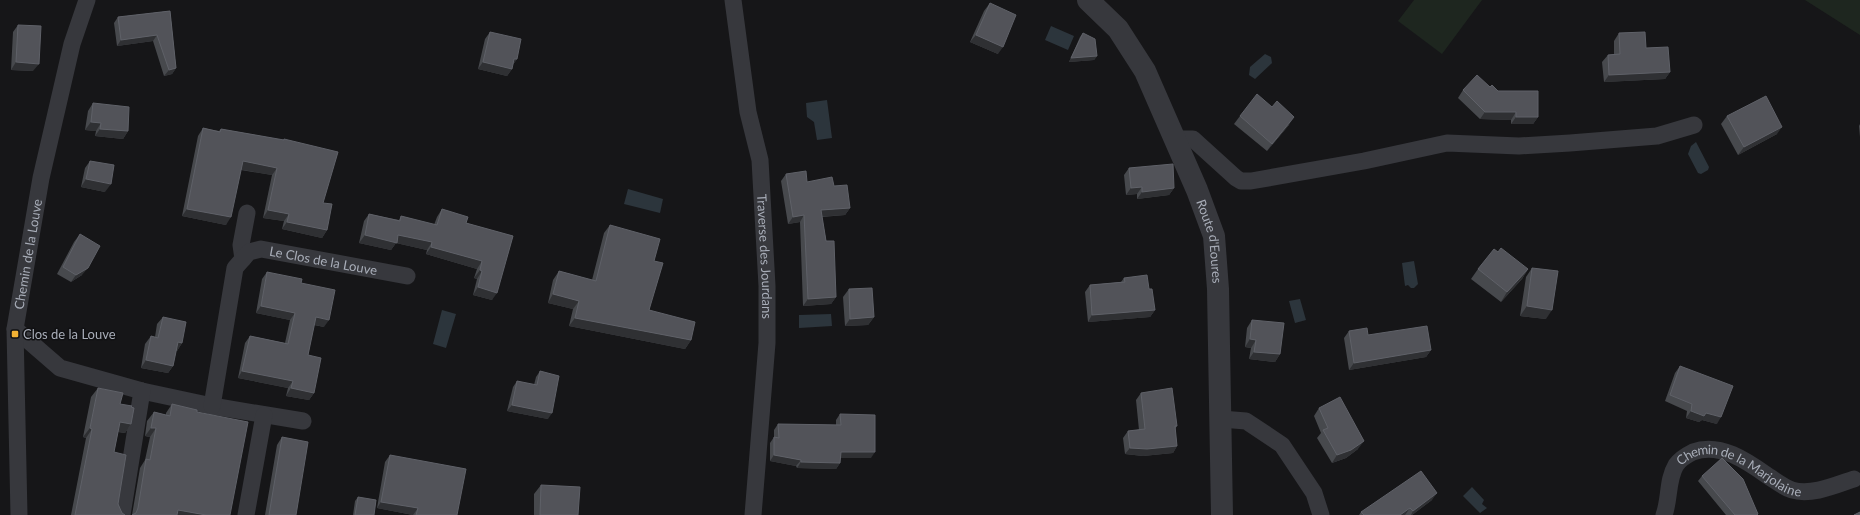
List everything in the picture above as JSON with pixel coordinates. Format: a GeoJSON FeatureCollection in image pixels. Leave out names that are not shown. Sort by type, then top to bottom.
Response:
{"type":"FeatureCollection","features":[{"type":"Feature","properties":{"kind":"street","name":"Chemin de la Louve"},"geometry":{"type":"LineString","coordinates":[[19,515],[15,329],[42,178],[72,44],[87,0]]}},
{"type":"Feature","properties":{"kind":"street","name":"Traverse des Jourdans"},"geometry":{"type":"LineString","coordinates":[[733,0],[748,112],[760,160],[767,286],[767,343],[753,515]]}},
{"type":"Feature","properties":{"kind":"street","name":"Route d'Eoures"},"geometry":{"type":"LineString","coordinates":[[1088,0],[1118,29],[1145,71],[1197,190],[1214,236],[1218,289],[1222,515]]}},
{"type":"Feature","properties":{"kind":"street"},"geometry":{"type":"LineString","coordinates":[[1175,139],[1193,139],[1236,178],[1241,181],[1251,181],[1364,161],[1447,143],[1519,146],[1570,143],[1657,136],[1694,125]]}},
{"type":"Feature","properties":{"kind":"street"},"geometry":{"type":"LineString","coordinates":[[212,406],[235,268],[243,259],[241,245],[247,213]]}},
{"type":"Feature","properties":{"kind":"street","name":"Le Clos de la Louve"},"geometry":{"type":"LineString","coordinates":[[243,259],[249,252],[261,249],[407,276]]}},
{"type":"Feature","properties":{"kind":"street"},"geometry":{"type":"LineString","coordinates":[[15,329],[60,368],[142,391],[212,406],[303,421]]}},
{"type":"Feature","properties":{"kind":"street"},"geometry":{"type":"LineString","coordinates":[[122,515],[142,391]]}},
{"type":"Feature","properties":{"kind":"street"},"geometry":{"type":"LineString","coordinates":[[246,515],[264,415]]}},
{"type":"Feature","properties":{"kind":"street"},"geometry":{"type":"LineString","coordinates":[[1221,420],[1246,421],[1282,445],[1314,493],[1321,515]]}},
{"type":"Feature","properties":{"kind":"street","name":"Chemin de la Marjolaine"},"geometry":{"type":"LineString","coordinates":[[1664,515],[1672,475],[1677,463],[1687,455],[1702,449],[1712,448],[1733,455],[1793,491],[1809,491],[1827,488],[1854,479]]}},
{"type":"Feature","properties":{"kind":"shaded area"},"geometry":{"type":"Polygon","coordinates":[[[1414,0],[1482,0],[1442,54],[1398,21],[1414,0]]]}},
{"type":"Feature","properties":{"kind":"shaded area"},"geometry":{"type":"Polygon","coordinates":[[[1805,0],[1860,0],[1860,35],[1805,0]]]}},
{"type":"Feature","properties":{"kind":"shaded area"},"geometry":{"type":"Polygon","coordinates":[[[1051,26],[1074,36],[1068,50],[1045,40],[1051,26]]]}},
{"type":"Feature","properties":{"kind":"shaded area"},"geometry":{"type":"Polygon","coordinates":[[[1265,54],[1271,57],[1272,63],[1255,79],[1249,75],[1250,67],[1265,54]]]}},
{"type":"Feature","properties":{"kind":"shaded area"},"geometry":{"type":"Polygon","coordinates":[[[827,100],[832,138],[817,140],[814,122],[807,117],[806,103],[827,100]]]}},
{"type":"Feature","properties":{"kind":"shaded area"},"geometry":{"type":"Polygon","coordinates":[[[1696,142],[1709,167],[1708,170],[1701,174],[1698,173],[1688,154],[1691,146],[1696,142]]]}},
{"type":"Feature","properties":{"kind":"shaded area"},"geometry":{"type":"Polygon","coordinates":[[[628,189],[663,199],[660,213],[624,204],[628,189]]]}},
{"type":"Feature","properties":{"kind":"shaded area"},"geometry":{"type":"Polygon","coordinates":[[[1414,261],[1418,284],[1414,288],[1411,288],[1408,285],[1405,286],[1402,263],[1414,261]]]}},
{"type":"Feature","properties":{"kind":"shaded area"},"geometry":{"type":"Polygon","coordinates":[[[1300,299],[1306,320],[1295,323],[1289,301],[1300,299]]]}},
{"type":"Feature","properties":{"kind":"shaded area"},"geometry":{"type":"Polygon","coordinates":[[[442,310],[456,314],[446,348],[433,344],[442,310]]]}},
{"type":"Feature","properties":{"kind":"shaded area"},"geometry":{"type":"Polygon","coordinates":[[[831,314],[832,326],[799,328],[799,315],[831,314]]]}},
{"type":"Feature","properties":{"kind":"shaded area"},"geometry":{"type":"Polygon","coordinates":[[[1472,487],[1484,500],[1482,504],[1487,508],[1480,513],[1463,496],[1472,487]]]}},
{"type":"Feature","properties":{"kind":"building"},"geometry":{"type":"Polygon","coordinates":[[[990,3],[1016,15],[1003,47],[976,35],[990,3]]]}},
{"type":"Feature","properties":{"kind":"building"},"geometry":{"type":"Polygon","coordinates":[[[170,11],[176,68],[169,70],[157,35],[121,40],[118,17],[170,11]]]}},
{"type":"Feature","properties":{"kind":"building"},"geometry":{"type":"Polygon","coordinates":[[[18,25],[41,26],[39,64],[16,62],[18,25]]]}},
{"type":"Feature","properties":{"kind":"building"},"geometry":{"type":"Polygon","coordinates":[[[490,32],[521,39],[517,59],[514,59],[512,69],[483,62],[490,32]]]}},
{"type":"Feature","properties":{"kind":"building"},"geometry":{"type":"Polygon","coordinates":[[[1645,32],[1646,48],[1668,47],[1670,72],[1609,75],[1608,55],[1620,54],[1619,33],[1645,32]]]}},
{"type":"Feature","properties":{"kind":"building"},"geometry":{"type":"Polygon","coordinates":[[[1083,33],[1095,39],[1097,56],[1071,58],[1083,33]]]}},
{"type":"Feature","properties":{"kind":"building"},"geometry":{"type":"Polygon","coordinates":[[[1477,75],[1490,87],[1492,85],[1498,91],[1538,91],[1538,117],[1516,117],[1516,112],[1485,112],[1463,90],[1477,75]]]}},
{"type":"Feature","properties":{"kind":"building"},"geometry":{"type":"Polygon","coordinates":[[[1257,94],[1272,107],[1277,101],[1294,117],[1272,144],[1240,116],[1257,94]]]}},
{"type":"Feature","properties":{"kind":"building"},"geometry":{"type":"Polygon","coordinates":[[[1766,96],[1782,127],[1744,147],[1727,116],[1766,96]]]}},
{"type":"Feature","properties":{"kind":"building"},"geometry":{"type":"Polygon","coordinates":[[[93,103],[129,107],[128,131],[100,129],[101,123],[91,122],[93,103]]]}},
{"type":"Feature","properties":{"kind":"building"},"geometry":{"type":"Polygon","coordinates":[[[203,128],[220,132],[221,129],[284,139],[338,152],[323,203],[332,204],[327,230],[287,222],[289,214],[268,210],[277,168],[243,161],[231,217],[187,209],[203,128]]]}},
{"type":"Feature","properties":{"kind":"building"},"geometry":{"type":"Polygon","coordinates":[[[90,161],[114,165],[111,184],[86,179],[90,161]]]}},
{"type":"Feature","properties":{"kind":"building"},"geometry":{"type":"Polygon","coordinates":[[[1173,164],[1174,188],[1142,192],[1142,187],[1131,188],[1129,168],[1173,164]]]}},
{"type":"Feature","properties":{"kind":"building"},"geometry":{"type":"Polygon","coordinates":[[[806,171],[807,182],[832,177],[834,186],[847,185],[850,208],[821,210],[826,241],[834,241],[836,297],[808,299],[804,215],[793,217],[786,174],[806,171]]]}},
{"type":"Feature","properties":{"kind":"building"},"geometry":{"type":"Polygon","coordinates":[[[442,209],[468,217],[466,223],[513,236],[497,293],[478,287],[482,271],[480,270],[482,261],[431,247],[432,242],[398,235],[397,243],[365,235],[369,214],[400,221],[401,216],[437,225],[442,209]]]}},
{"type":"Feature","properties":{"kind":"building"},"geometry":{"type":"Polygon","coordinates":[[[610,225],[660,239],[654,261],[663,263],[649,310],[695,322],[691,340],[575,318],[579,301],[553,294],[559,271],[596,281],[610,225]]]}},
{"type":"Feature","properties":{"kind":"building"},"geometry":{"type":"Polygon","coordinates":[[[80,234],[100,246],[88,268],[76,275],[63,267],[80,234]]]}},
{"type":"Feature","properties":{"kind":"building"},"geometry":{"type":"Polygon","coordinates":[[[1501,248],[1528,269],[1507,292],[1478,269],[1494,249],[1498,252],[1501,248]]]}},
{"type":"Feature","properties":{"kind":"building"},"geometry":{"type":"Polygon","coordinates":[[[1532,268],[1558,271],[1552,310],[1527,306],[1532,268]]]}},
{"type":"Feature","properties":{"kind":"building"},"geometry":{"type":"Polygon","coordinates":[[[267,272],[302,279],[301,283],[335,290],[329,320],[316,317],[308,355],[321,358],[314,393],[291,388],[293,381],[242,371],[250,336],[288,344],[295,313],[261,306],[267,272]]]}},
{"type":"Feature","properties":{"kind":"building"},"geometry":{"type":"Polygon","coordinates":[[[1147,275],[1149,289],[1152,289],[1155,310],[1092,315],[1090,285],[1125,282],[1124,278],[1147,275]]]}},
{"type":"Feature","properties":{"kind":"building"},"geometry":{"type":"Polygon","coordinates":[[[872,288],[874,317],[850,319],[849,289],[872,288]]]}},
{"type":"Feature","properties":{"kind":"building"},"geometry":{"type":"Polygon","coordinates":[[[163,317],[186,322],[182,343],[178,342],[173,366],[146,360],[151,336],[158,338],[163,317]]]}},
{"type":"Feature","properties":{"kind":"building"},"geometry":{"type":"Polygon","coordinates":[[[1252,320],[1284,323],[1280,354],[1254,352],[1256,340],[1250,339],[1252,320]]]}},
{"type":"Feature","properties":{"kind":"building"},"geometry":{"type":"Polygon","coordinates":[[[1427,326],[1431,350],[1354,363],[1349,331],[1367,328],[1368,335],[1427,326]]]}},
{"type":"Feature","properties":{"kind":"building"},"geometry":{"type":"Polygon","coordinates":[[[1680,366],[1733,386],[1721,417],[1706,413],[1704,416],[1691,411],[1692,404],[1670,395],[1680,366]]]}},
{"type":"Feature","properties":{"kind":"building"},"geometry":{"type":"Polygon","coordinates":[[[540,371],[559,376],[552,413],[512,405],[517,381],[537,385],[540,371]]]}},
{"type":"Feature","properties":{"kind":"building"},"geometry":{"type":"Polygon","coordinates":[[[98,388],[123,393],[120,404],[132,406],[131,407],[134,408],[131,424],[120,422],[114,452],[126,455],[118,504],[122,513],[125,515],[75,515],[92,429],[90,428],[98,388]]]}},
{"type":"Feature","properties":{"kind":"building"},"geometry":{"type":"Polygon","coordinates":[[[1172,388],[1177,426],[1175,426],[1177,446],[1147,449],[1130,448],[1128,431],[1145,429],[1141,393],[1172,388]]]}},
{"type":"Feature","properties":{"kind":"building"},"geometry":{"type":"Polygon","coordinates":[[[1340,397],[1364,441],[1351,450],[1337,455],[1323,430],[1328,428],[1319,408],[1340,397]]]}},
{"type":"Feature","properties":{"kind":"building"},"geometry":{"type":"Polygon","coordinates":[[[172,404],[197,410],[197,412],[248,422],[230,515],[206,515],[178,510],[177,515],[132,515],[136,513],[138,508],[146,459],[150,460],[156,428],[151,428],[154,412],[170,416],[172,404]]]}},
{"type":"Feature","properties":{"kind":"building"},"geometry":{"type":"Polygon","coordinates":[[[840,414],[875,415],[875,452],[841,452],[840,463],[801,462],[801,460],[774,455],[774,437],[779,438],[778,424],[841,425],[840,414]]]}},
{"type":"Feature","properties":{"kind":"building"},"geometry":{"type":"Polygon","coordinates":[[[282,437],[308,442],[296,515],[269,515],[282,437]]]}},
{"type":"Feature","properties":{"kind":"building"},"geometry":{"type":"Polygon","coordinates":[[[390,455],[466,469],[457,515],[416,515],[418,508],[381,502],[390,455]]]}},
{"type":"Feature","properties":{"kind":"building"},"geometry":{"type":"Polygon","coordinates":[[[1722,458],[1743,479],[1758,514],[1757,515],[1735,515],[1702,476],[1722,458]]]}},
{"type":"Feature","properties":{"kind":"building"},"geometry":{"type":"Polygon","coordinates":[[[1421,471],[1437,493],[1413,511],[1410,508],[1400,515],[1364,515],[1361,512],[1421,471]]]}},
{"type":"Feature","properties":{"kind":"building"},"geometry":{"type":"Polygon","coordinates":[[[541,485],[580,487],[578,515],[540,515],[541,485]]]}},
{"type":"Feature","properties":{"kind":"building"},"geometry":{"type":"Polygon","coordinates":[[[358,497],[376,500],[374,515],[355,515],[358,497]]]}},
{"type":"Feature","properties":{"kind":"place","name":"Clos de la Louve"},"geometry":{"type":"Point","coordinates":[15,334]}}]}
